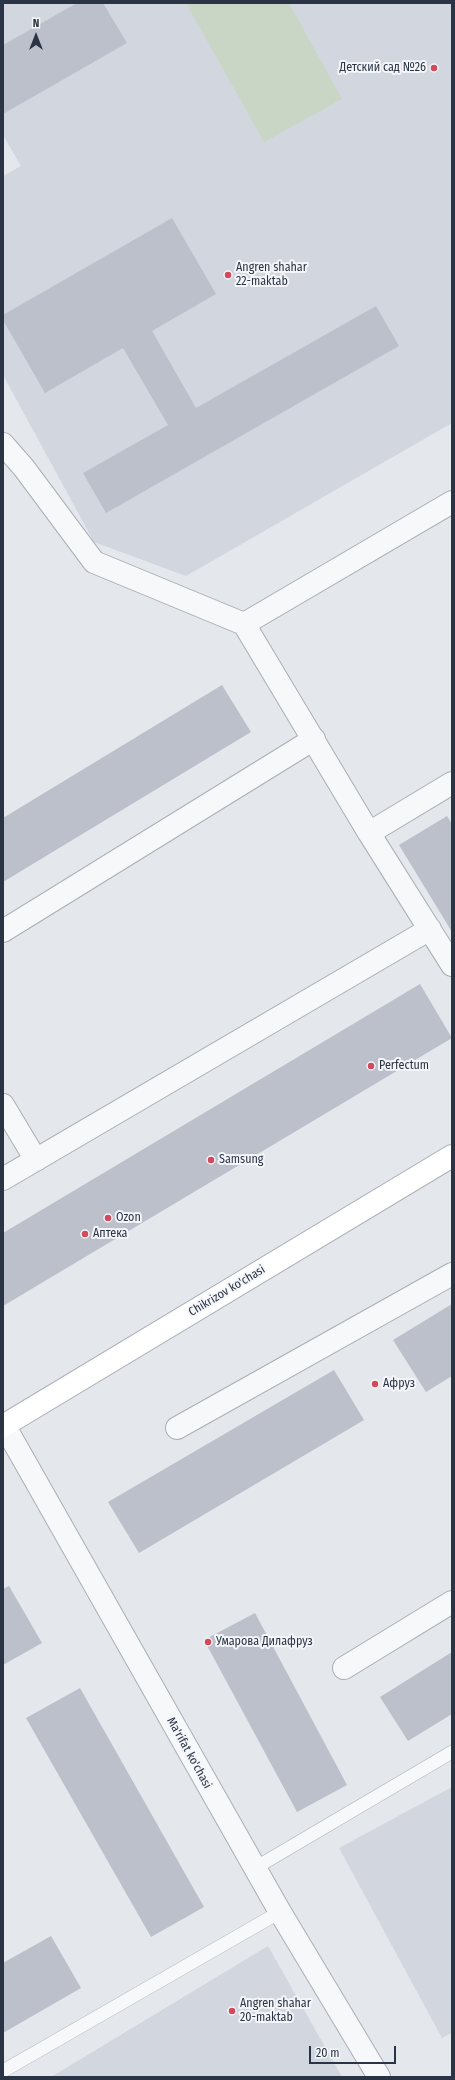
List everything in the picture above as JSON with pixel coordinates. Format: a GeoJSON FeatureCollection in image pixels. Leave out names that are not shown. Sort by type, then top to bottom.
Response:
{"type":"FeatureCollection","features":[{"type":"Feature","properties":{"kind":"main road","name":"Chikrizov ko'chasi"},"geometry":{"type":"LineString","coordinates":[[4,1426],[452,1156]]}},
{"type":"Feature","properties":{"kind":"street"},"geometry":{"type":"LineString","coordinates":[[3,444],[24,468],[94,562],[244,624],[369,833],[452,965]]}},
{"type":"Feature","properties":{"kind":"street"},"geometry":{"type":"LineString","coordinates":[[244,624],[452,502]]}},
{"type":"Feature","properties":{"kind":"street"},"geometry":{"type":"LineString","coordinates":[[3,931],[314,739]]}},
{"type":"Feature","properties":{"kind":"street"},"geometry":{"type":"LineString","coordinates":[[369,833],[452,783]]}},
{"type":"Feature","properties":{"kind":"street"},"geometry":{"type":"LineString","coordinates":[[3,1179],[430,930]]}},
{"type":"Feature","properties":{"kind":"street"},"geometry":{"type":"LineString","coordinates":[[3,1105],[36,1160]]}},
{"type":"Feature","properties":{"kind":"street"},"geometry":{"type":"LineString","coordinates":[[177,1428],[452,1274]]}},
{"type":"Feature","properties":{"kind":"street","name":"Ma'rifat ko'chasi"},"geometry":{"type":"LineString","coordinates":[[4,1426],[254,1868],[380,2077]]}},
{"type":"Feature","properties":{"kind":"street"},"geometry":{"type":"LineString","coordinates":[[344,1668],[452,1602]]}},
{"type":"Feature","properties":{"kind":"lane"},"geometry":{"type":"LineString","coordinates":[[254,1868],[452,1752]]}},
{"type":"Feature","properties":{"kind":"lane"},"geometry":{"type":"LineString","coordinates":[[3,2071],[280,1912]]}},
{"type":"Feature","properties":{"kind":"shaded area","name":"Angren shahar 22-maktab"},"geometry":{"type":"Polygon","coordinates":[[[3,3],[452,3],[452,423],[186,576],[94,542],[3,375],[3,176],[21,166],[3,135],[3,3]]]}},
{"type":"Feature","properties":{"kind":"shaded area"},"geometry":{"type":"Polygon","coordinates":[[[452,1787],[452,2033],[442,2038],[339,1848],[452,1787]]]}},
{"type":"Feature","properties":{"kind":"shaded area","name":"Angren shahar 20-maktab"},"geometry":{"type":"Polygon","coordinates":[[[268,1946],[342,2077],[51,2077],[268,1946]]]}},
{"type":"Feature","properties":{"kind":"green space"},"geometry":{"type":"Polygon","coordinates":[[[186,3],[289,3],[342,99],[264,142],[186,3]]]}},
{"type":"Feature","properties":{"kind":"building"},"geometry":{"type":"Polygon","coordinates":[[[77,3],[103,3],[127,43],[3,114],[3,45],[77,3]]]}},
{"type":"Feature","properties":{"kind":"building"},"geometry":{"type":"Polygon","coordinates":[[[172,218],[216,294],[152,331],[196,408],[376,306],[399,346],[106,513],[83,473],[168,425],[123,348],[45,393],[3,320],[3,315],[172,218]]]}},
{"type":"Feature","properties":{"kind":"building"},"geometry":{"type":"Polygon","coordinates":[[[222,685],[251,732],[3,882],[3,818],[222,685]]]}},
{"type":"Feature","properties":{"kind":"building"},"geometry":{"type":"Polygon","coordinates":[[[447,816],[452,824],[452,932],[399,845],[447,816]]]}},
{"type":"Feature","properties":{"kind":"building"},"geometry":{"type":"Polygon","coordinates":[[[420,984],[452,1038],[3,1306],[3,1233],[420,984]]]}},
{"type":"Feature","properties":{"kind":"building"},"geometry":{"type":"Polygon","coordinates":[[[452,1304],[452,1376],[426,1392],[393,1340],[452,1304]]]}},
{"type":"Feature","properties":{"kind":"building"},"geometry":{"type":"Polygon","coordinates":[[[334,1370],[364,1420],[139,1553],[108,1502],[334,1370]]]}},
{"type":"Feature","properties":{"kind":"building"},"geometry":{"type":"Polygon","coordinates":[[[9,1586],[42,1643],[3,1665],[3,1589],[9,1586]]]}},
{"type":"Feature","properties":{"kind":"building"},"geometry":{"type":"Polygon","coordinates":[[[255,1613],[347,1785],[297,1812],[204,1640],[255,1613]]]}},
{"type":"Feature","properties":{"kind":"building"},"geometry":{"type":"Polygon","coordinates":[[[452,1652],[452,1714],[408,1741],[380,1697],[452,1652]]]}},
{"type":"Feature","properties":{"kind":"building"},"geometry":{"type":"Polygon","coordinates":[[[80,1688],[204,1907],[151,1937],[26,1718],[80,1688]]]}},
{"type":"Feature","properties":{"kind":"building"},"geometry":{"type":"Polygon","coordinates":[[[51,1936],[81,1988],[3,2033],[3,1963],[51,1936]]]}},
{"type":"Feature","properties":{"kind":"place","name":"Детский сад №26"},"geometry":{"type":"Point","coordinates":[434,68]}},
{"type":"Feature","properties":{"kind":"place","name":"Angren shahar 22-maktab"},"geometry":{"type":"Point","coordinates":[228,275]}},
{"type":"Feature","properties":{"kind":"place","name":"Perfectum"},"geometry":{"type":"Point","coordinates":[371,1066]}},
{"type":"Feature","properties":{"kind":"place","name":"Samsung"},"geometry":{"type":"Point","coordinates":[211,1160]}},
{"type":"Feature","properties":{"kind":"place","name":"Ozon"},"geometry":{"type":"Point","coordinates":[108,1218]}},
{"type":"Feature","properties":{"kind":"place","name":"Аптека"},"geometry":{"type":"Point","coordinates":[85,1234]}},
{"type":"Feature","properties":{"kind":"place","name":"Афруз"},"geometry":{"type":"Point","coordinates":[375,1384]}},
{"type":"Feature","properties":{"kind":"place","name":"Умарова Дилафруз"},"geometry":{"type":"Point","coordinates":[208,1642]}},
{"type":"Feature","properties":{"kind":"place","name":"Angren shahar 20-maktab"},"geometry":{"type":"Point","coordinates":[232,2011]}}]}
